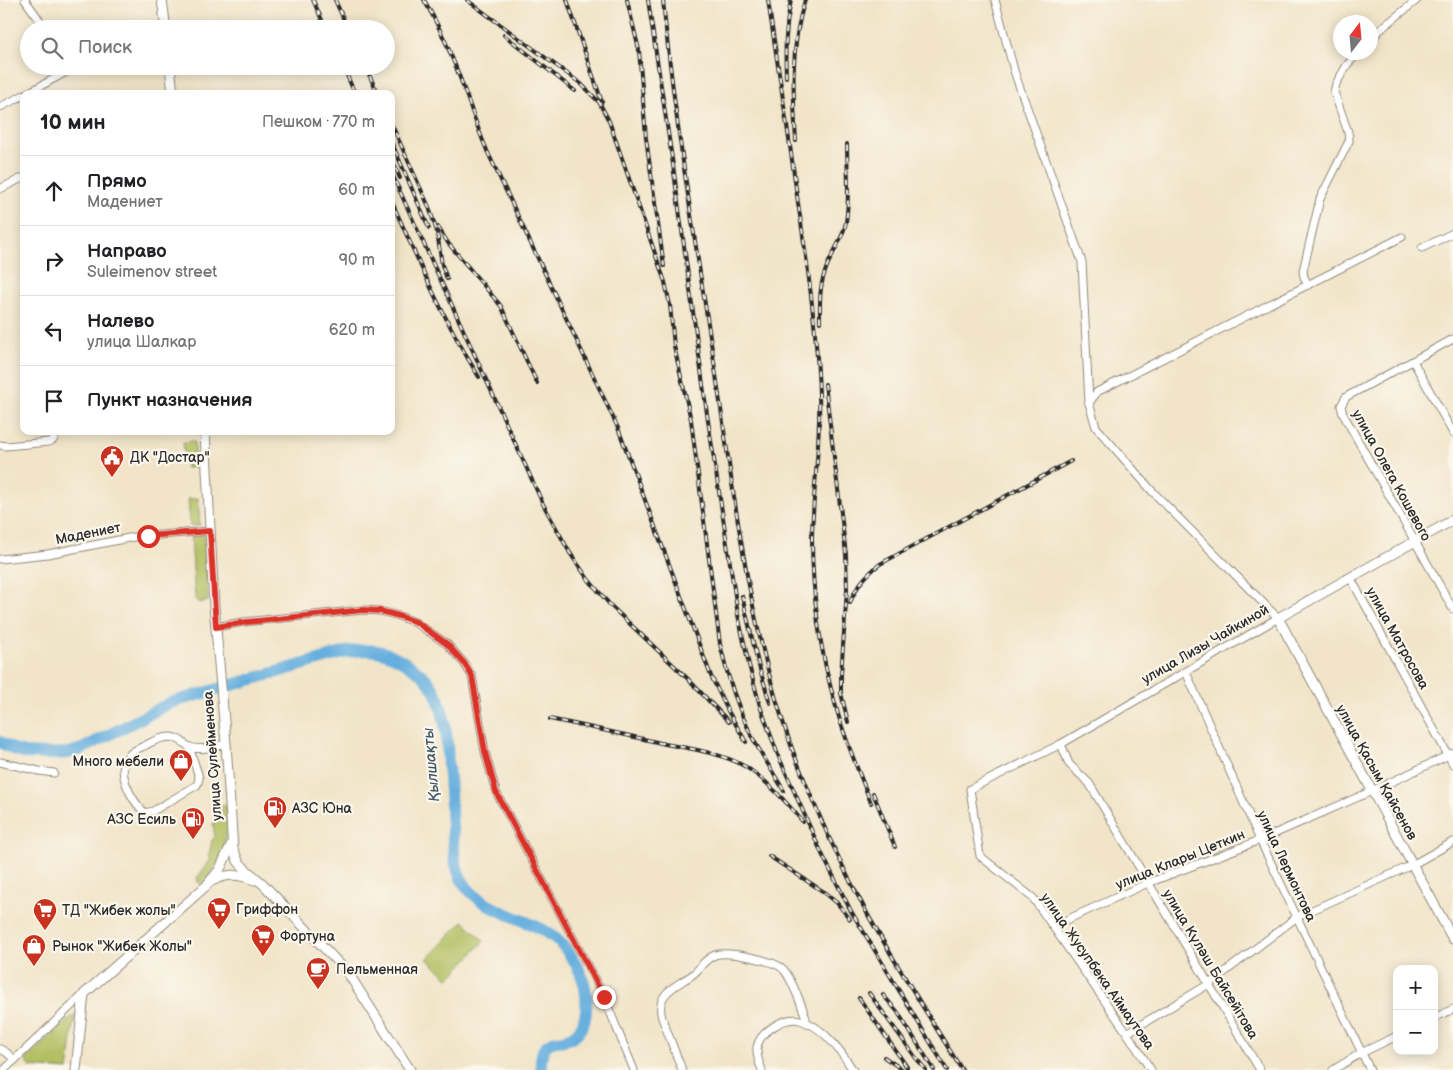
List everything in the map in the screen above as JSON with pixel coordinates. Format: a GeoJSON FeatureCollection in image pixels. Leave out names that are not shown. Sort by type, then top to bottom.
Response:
{"type":"FeatureCollection","features":[{"type":"Feature","properties":{"kind":"street"},"geometry":{"type":"LineString","coordinates":[[25,0],[39,20]]}},
{"type":"Feature","properties":{"kind":"street"},"geometry":{"type":"LineString","coordinates":[[162,0],[165,20]]}},
{"type":"Feature","properties":{"kind":"street"},"geometry":{"type":"LineString","coordinates":[[995,0],[1015,74],[1082,262],[1089,403],[1096,428],[1152,491],[1278,618]]}},
{"type":"Feature","properties":{"kind":"street"},"geometry":{"type":"LineString","coordinates":[[1378,32],[1417,0]]}},
{"type":"Feature","properties":{"kind":"street"},"geometry":{"type":"LineString","coordinates":[[1308,285],[1302,271],[1320,199],[1348,142],[1348,132],[1334,92],[1336,84],[1352,60]]}},
{"type":"Feature","properties":{"kind":"street"},"geometry":{"type":"LineString","coordinates":[[32,90],[59,75]]}},
{"type":"Feature","properties":{"kind":"street"},"geometry":{"type":"LineString","coordinates":[[171,75],[173,90]]}},
{"type":"Feature","properties":{"kind":"street"},"geometry":{"type":"LineString","coordinates":[[0,108],[20,97]]}},
{"type":"Feature","properties":{"kind":"street"},"geometry":{"type":"LineString","coordinates":[[0,189],[20,179]]}},
{"type":"Feature","properties":{"kind":"street"},"geometry":{"type":"LineString","coordinates":[[1422,248],[1453,233]]}},
{"type":"Feature","properties":{"kind":"street"},"geometry":{"type":"LineString","coordinates":[[1089,403],[1097,392],[1402,237]]}},
{"type":"Feature","properties":{"kind":"street"},"geometry":{"type":"LineString","coordinates":[[1453,339],[1413,361],[1453,433]]}},
{"type":"Feature","properties":{"kind":"street","name":"улица Олега Кошевого"},"geometry":{"type":"LineString","coordinates":[[1413,361],[1346,397],[1341,406],[1343,414],[1453,609]]}},
{"type":"Feature","properties":{"kind":"street"},"geometry":{"type":"LineString","coordinates":[[0,445],[49,442],[56,435]]}},
{"type":"Feature","properties":{"kind":"street","name":"улица Сулейменова"},"geometry":{"type":"LineString","coordinates":[[205,435],[216,627],[232,843]]}},
{"type":"Feature","properties":{"kind":"street","name":"улица Лизы Чайкиной"},"geometry":{"type":"LineString","coordinates":[[970,789],[1061,744],[1278,618],[1453,520]]}},
{"type":"Feature","properties":{"kind":"street","name":"Мадениет"},"geometry":{"type":"LineString","coordinates":[[0,559],[48,554],[134,537],[210,531]]}},
{"type":"Feature","properties":{"kind":"street","name":"улица Матросова"},"geometry":{"type":"LineString","coordinates":[[1350,577],[1451,754],[1453,764]]}},
{"type":"Feature","properties":{"kind":"street"},"geometry":{"type":"LineString","coordinates":[[216,627],[363,610],[380,611],[416,622],[447,644],[456,653],[472,676],[485,752],[496,792],[604,997],[634,1070]]}},
{"type":"Feature","properties":{"kind":"street","name":"улица Қасым Қайсенов"},"geometry":{"type":"LineString","coordinates":[[1278,618],[1453,939]]}},
{"type":"Feature","properties":{"kind":"street","name":"улица Лермонтова"},"geometry":{"type":"LineString","coordinates":[[1186,672],[1260,840],[1370,1070]]}},
{"type":"Feature","properties":{"kind":"street"},"geometry":{"type":"LineString","coordinates":[[189,747],[198,774],[197,785],[153,811],[145,812],[137,803],[123,774],[126,759],[130,754],[154,741],[172,737],[189,747],[204,748],[226,744]]}},
{"type":"Feature","properties":{"kind":"street","name":"улица Күләш Байсейітова"},"geometry":{"type":"LineString","coordinates":[[1061,744],[1070,764],[1089,784],[1260,1070]]}},
{"type":"Feature","properties":{"kind":"street","name":"улица Клары Цеткин"},"geometry":{"type":"LineString","coordinates":[[1053,926],[1148,883],[1260,840],[1451,754]]}},
{"type":"Feature","properties":{"kind":"street"},"geometry":{"type":"LineString","coordinates":[[0,762],[54,773]]}},
{"type":"Feature","properties":{"kind":"street","name":"улица Жусупбека Аймаутова"},"geometry":{"type":"LineString","coordinates":[[970,789],[980,856],[1033,898],[1151,1070]]}},
{"type":"Feature","properties":{"kind":"street"},"geometry":{"type":"LineString","coordinates":[[1127,1033],[1209,984],[1297,917],[1412,865],[1453,842]]}},
{"type":"Feature","properties":{"kind":"street"},"geometry":{"type":"LineString","coordinates":[[232,843],[235,855],[244,868],[263,884],[348,973],[410,1070]]}},
{"type":"Feature","properties":{"kind":"street"},"geometry":{"type":"LineString","coordinates":[[4,1070],[84,994],[206,886],[220,869],[232,843]]}},
{"type":"Feature","properties":{"kind":"street"},"geometry":{"type":"LineString","coordinates":[[206,886],[222,876],[233,874],[263,884]]}},
{"type":"Feature","properties":{"kind":"street"},"geometry":{"type":"LineString","coordinates":[[682,1070],[661,1013],[662,1000],[667,992],[695,973],[703,962],[717,954],[733,953],[780,966],[786,973],[805,1014],[807,1023]]}},
{"type":"Feature","properties":{"kind":"street"},"geometry":{"type":"LineString","coordinates":[[76,1070],[84,994]]}},
{"type":"Feature","properties":{"kind":"street"},"geometry":{"type":"LineString","coordinates":[[1438,1016],[1453,1009]]}},
{"type":"Feature","properties":{"kind":"street"},"geometry":{"type":"LineString","coordinates":[[762,1070],[757,1051],[759,1041],[776,1025],[788,1020],[799,1020],[807,1023],[822,1033],[847,1060],[853,1070]]}},
{"type":"Feature","properties":{"kind":"street"},"geometry":{"type":"LineString","coordinates":[[1333,1070],[1393,1038]]}},
{"type":"Feature","properties":{"kind":"street"},"geometry":{"type":"LineString","coordinates":[[0,1049],[15,1060]]}},
{"type":"Feature","properties":{"kind":"green space"},"geometry":{"type":"Polygon","coordinates":[[[194,441],[197,467],[186,468],[183,442],[194,441]]]}},
{"type":"Feature","properties":{"kind":"green space"},"geometry":{"type":"Polygon","coordinates":[[[198,498],[200,525],[190,526],[188,499],[198,498]]]}},
{"type":"Feature","properties":{"kind":"green space"},"geometry":{"type":"Polygon","coordinates":[[[204,534],[208,601],[201,603],[195,599],[191,536],[204,534]]]}},
{"type":"Feature","properties":{"kind":"green space"},"geometry":{"type":"Polygon","coordinates":[[[224,804],[226,805],[226,838],[224,848],[209,875],[200,884],[197,878],[211,859],[209,855],[212,840],[215,837],[213,825],[224,804]]]}},
{"type":"Feature","properties":{"kind":"green space"},"geometry":{"type":"Polygon","coordinates":[[[463,921],[484,941],[449,979],[427,959],[463,921]]]}},
{"type":"Feature","properties":{"kind":"green space"},"geometry":{"type":"Polygon","coordinates":[[[75,1014],[68,1070],[31,1067],[25,1060],[75,1014]]]}},
{"type":"Feature","properties":{"kind":"waterway","name":"Қылшақты"},"geometry":{"type":"LineString","coordinates":[[0,742],[24,753],[69,753],[82,749],[170,703],[346,652],[371,650],[400,659],[428,681],[439,700],[442,710],[447,743],[455,860],[461,879],[472,893],[487,904],[554,937],[577,966],[585,986],[586,1006],[583,1024],[572,1037],[553,1042],[545,1047],[541,1064],[542,1070]]}},
{"type":"Feature","properties":{"kind":"railway"},"geometry":{"type":"LineString","coordinates":[[313,0],[322,20]]}},
{"type":"Feature","properties":{"kind":"railway"},"geometry":{"type":"LineString","coordinates":[[335,0],[344,20]]}},
{"type":"Feature","properties":{"kind":"railway"},"geometry":{"type":"LineString","coordinates":[[424,0],[450,52],[489,155],[618,428],[711,676],[746,742]]}},
{"type":"Feature","properties":{"kind":"railway"},"geometry":{"type":"LineString","coordinates":[[467,0],[580,83],[599,102],[609,121],[665,282],[670,305],[674,346],[691,420],[723,656],[746,724],[784,791]]}},
{"type":"Feature","properties":{"kind":"railway"},"geometry":{"type":"LineString","coordinates":[[567,0],[602,102]]}},
{"type":"Feature","properties":{"kind":"railway"},"geometry":{"type":"LineString","coordinates":[[627,0],[639,50],[646,138],[664,266]]}},
{"type":"Feature","properties":{"kind":"railway"},"geometry":{"type":"LineString","coordinates":[[648,0],[707,414],[738,615],[760,706],[778,755],[822,854],[851,911],[947,1070]]}},
{"type":"Feature","properties":{"kind":"railway"},"geometry":{"type":"LineString","coordinates":[[663,0],[680,141],[737,517],[754,612],[765,659],[793,751],[847,875],[868,915],[962,1070]]}},
{"type":"Feature","properties":{"kind":"railway"},"geometry":{"type":"LineString","coordinates":[[768,0],[805,250],[818,370],[818,448],[812,537],[815,602],[830,686],[852,756],[871,803]]}},
{"type":"Feature","properties":{"kind":"railway"},"geometry":{"type":"LineString","coordinates":[[786,77],[786,38],[791,0]]}},
{"type":"Feature","properties":{"kind":"railway"},"geometry":{"type":"LineString","coordinates":[[796,141],[795,53],[800,18],[805,0]]}},
{"type":"Feature","properties":{"kind":"railway"},"geometry":{"type":"LineString","coordinates":[[504,35],[575,91]]}},
{"type":"Feature","properties":{"kind":"railway"},"geometry":{"type":"LineString","coordinates":[[347,75],[353,90]]}},
{"type":"Feature","properties":{"kind":"railway"},"geometry":{"type":"LineString","coordinates":[[369,75],[376,90]]}},
{"type":"Feature","properties":{"kind":"railway"},"geometry":{"type":"LineString","coordinates":[[395,132],[429,207],[437,232],[442,265],[447,279]]}},
{"type":"Feature","properties":{"kind":"railway"},"geometry":{"type":"LineString","coordinates":[[820,322],[820,297],[823,278],[846,222],[848,193],[847,144]]}},
{"type":"Feature","properties":{"kind":"railway"},"geometry":{"type":"LineString","coordinates":[[395,150],[429,228]]}},
{"type":"Feature","properties":{"kind":"railway"},"geometry":{"type":"LineString","coordinates":[[395,167],[400,178]]}},
{"type":"Feature","properties":{"kind":"railway"},"geometry":{"type":"LineString","coordinates":[[395,181],[543,504],[570,553],[588,579],[611,606],[687,678],[729,722]]}},
{"type":"Feature","properties":{"kind":"railway"},"geometry":{"type":"LineString","coordinates":[[395,209],[443,312],[479,377]]}},
{"type":"Feature","properties":{"kind":"railway"},"geometry":{"type":"LineString","coordinates":[[438,227],[448,243],[501,306],[537,383]]}},
{"type":"Feature","properties":{"kind":"railway"},"geometry":{"type":"LineString","coordinates":[[825,384],[846,554],[847,589],[841,693],[848,722]]}},
{"type":"Feature","properties":{"kind":"railway"},"geometry":{"type":"LineString","coordinates":[[850,603],[862,581],[880,564],[1071,461]]}},
{"type":"Feature","properties":{"kind":"railway"},"geometry":{"type":"LineString","coordinates":[[742,596],[770,703]]}},
{"type":"Feature","properties":{"kind":"railway"},"geometry":{"type":"LineString","coordinates":[[550,719],[696,750],[737,762],[770,786],[803,822]]}},
{"type":"Feature","properties":{"kind":"railway"},"geometry":{"type":"LineString","coordinates":[[873,793],[895,847]]}},
{"type":"Feature","properties":{"kind":"railway"},"geometry":{"type":"LineString","coordinates":[[769,856],[824,892],[837,903],[850,919]]}},
{"type":"Feature","properties":{"kind":"railway"},"geometry":{"type":"LineString","coordinates":[[869,993],[926,1070]]}},
{"type":"Feature","properties":{"kind":"railway"},"geometry":{"type":"LineString","coordinates":[[883,995],[897,1011],[934,1070]]}},
{"type":"Feature","properties":{"kind":"railway"},"geometry":{"type":"LineString","coordinates":[[859,998],[907,1067]]}},
{"type":"Feature","properties":{"kind":"railway"},"geometry":{"type":"LineString","coordinates":[[884,1057],[903,1070]]}},
{"type":"Feature","properties":{"kind":"place","name":"ДК \"Достар\""},"geometry":{"type":"Point","coordinates":[112,478]}},
{"type":"Feature","properties":{"kind":"place","name":"Много мебели"},"geometry":{"type":"Point","coordinates":[181,782]}},
{"type":"Feature","properties":{"kind":"place","name":"АЗС Юна"},"geometry":{"type":"Point","coordinates":[275,829]}},
{"type":"Feature","properties":{"kind":"place","name":"АЗС Есиль"},"geometry":{"type":"Point","coordinates":[193,840]}},
{"type":"Feature","properties":{"kind":"place","name":"Гриффон"},"geometry":{"type":"Point","coordinates":[219,930]}},
{"type":"Feature","properties":{"kind":"place","name":"ТД \"Жибек жолы\""},"geometry":{"type":"Point","coordinates":[45,931]}},
{"type":"Feature","properties":{"kind":"place","name":"Фортуна"},"geometry":{"type":"Point","coordinates":[263,957]}},
{"type":"Feature","properties":{"kind":"place","name":"Рынок \"Жибек Жолы\""},"geometry":{"type":"Point","coordinates":[34,967]}},
{"type":"Feature","properties":{"kind":"place","name":"Пельменная"},"geometry":{"type":"Point","coordinates":[318,990]}},
{"type":"Feature","properties":{"kind":"route"},"geometry":{"type":"LineString","coordinates":[[148,536],[210,531],[216,627],[363,610],[380,611],[416,622],[447,644],[456,653],[472,676],[485,752],[496,792],[604,997]]}}]}
